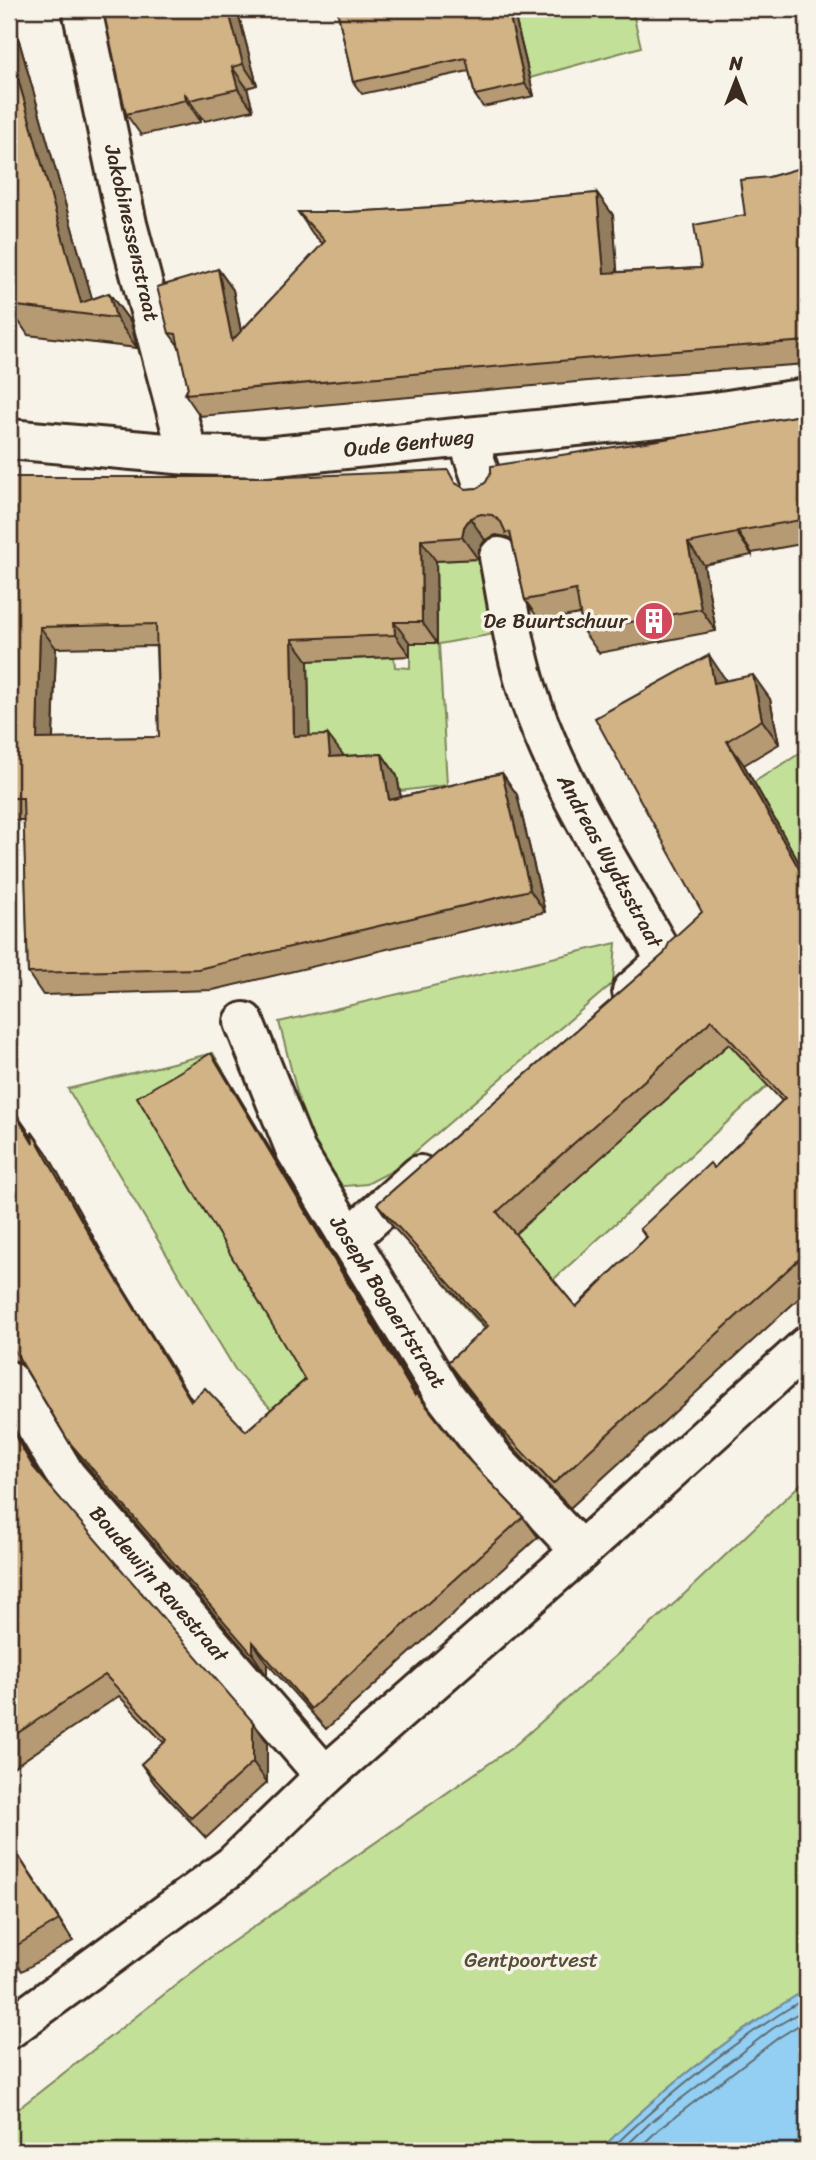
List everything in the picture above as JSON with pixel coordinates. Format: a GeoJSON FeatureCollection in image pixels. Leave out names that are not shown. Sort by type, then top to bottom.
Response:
{"type":"FeatureCollection","features":[{"type":"Feature","properties":{"kind":"street","name":"Jakobinessenstraat"},"geometry":{"type":"LineString","coordinates":[[82,9],[127,224],[188,455]]}},
{"type":"Feature","properties":{"kind":"street","name":"Oude Gentweg"},"geometry":{"type":"LineString","coordinates":[[9,439],[188,455],[265,457],[708,413],[807,398]]}},
{"type":"Feature","properties":{"kind":"street"},"geometry":{"type":"LineString","coordinates":[[467,437],[485,489]]}},
{"type":"Feature","properties":{"kind":"street","name":"Andreas Wydtsstraat"},"geometry":{"type":"LineString","coordinates":[[499,557],[515,643],[531,701],[562,778],[666,961],[605,1014]]}},
{"type":"Feature","properties":{"kind":"street","name":"Joseph Bogaertstraat"},"geometry":{"type":"LineString","coordinates":[[244,1023],[296,1151],[454,1408],[497,1463],[581,1551]]}},
{"type":"Feature","properties":{"kind":"street"},"geometry":{"type":"LineString","coordinates":[[348,1238],[451,1149]]}},
{"type":"Feature","properties":{"kind":"street"},"geometry":{"type":"LineString","coordinates":[[9,2029],[233,1865],[325,1776],[581,1551],[807,1346]]}},
{"type":"Feature","properties":{"kind":"street","name":"Boudewijn Ravestraat"},"geometry":{"type":"LineString","coordinates":[[9,1381],[66,1476],[325,1776]]}},
{"type":"Feature","properties":{"kind":"green space"},"geometry":{"type":"Polygon","coordinates":[[[513,9],[632,9],[641,47],[530,78],[513,9]]]}},
{"type":"Feature","properties":{"kind":"green space"},"geometry":{"type":"Polygon","coordinates":[[[479,559],[494,634],[439,644],[447,785],[400,791],[310,757],[307,623],[350,659],[394,657],[395,667],[410,668],[410,643],[437,643],[436,561],[479,559]]]}},
{"type":"Feature","properties":{"kind":"green space"},"geometry":{"type":"Polygon","coordinates":[[[807,749],[807,877],[754,782],[807,749]]]}},
{"type":"Feature","properties":{"kind":"green space"},"geometry":{"type":"Polygon","coordinates":[[[616,943],[613,983],[394,1170],[367,1184],[334,1187],[308,1135],[279,1022],[616,943]]]}},
{"type":"Feature","properties":{"kind":"green space"},"geometry":{"type":"Polygon","coordinates":[[[807,974],[807,1050],[491,1336],[450,1290],[807,974]]]}},
{"type":"Feature","properties":{"kind":"green space"},"geometry":{"type":"Polygon","coordinates":[[[213,1053],[225,1074],[152,1118],[304,1333],[332,1475],[236,1371],[68,1089],[213,1053]]]}},
{"type":"Feature","properties":{"kind":"green space","name":"Gentpoortvest"},"geometry":{"type":"Polygon","coordinates":[[[807,1478],[807,1989],[698,2064],[647,2106],[599,2151],[9,2151],[9,2116],[222,1949],[513,1747],[677,1601],[807,1478]]]}},
{"type":"Feature","properties":{"kind":"water"},"geometry":{"type":"Polygon","coordinates":[[[807,1989],[807,2151],[599,2151],[647,2106],[698,2064],[807,1989]]]}},
{"type":"Feature","properties":{"kind":"building"},"geometry":{"type":"Polygon","coordinates":[[[103,9],[228,9],[243,64],[232,67],[238,89],[190,100],[185,94],[186,100],[126,114],[103,9]]]}},
{"type":"Feature","properties":{"kind":"building"},"geometry":{"type":"Polygon","coordinates":[[[337,9],[508,9],[525,84],[475,95],[466,58],[353,82],[337,9]]]}},
{"type":"Feature","properties":{"kind":"building"},"geometry":{"type":"Polygon","coordinates":[[[9,47],[81,303],[109,293],[116,318],[9,305],[9,47]]]}},
{"type":"Feature","properties":{"kind":"building"},"geometry":{"type":"Polygon","coordinates":[[[807,166],[807,341],[185,394],[188,388],[176,334],[169,333],[157,287],[218,269],[232,341],[325,241],[298,212],[435,207],[597,193],[604,273],[701,268],[694,225],[745,215],[740,180],[769,177],[807,166]]]}},
{"type":"Feature","properties":{"kind":"building"},"geometry":{"type":"Polygon","coordinates":[[[807,414],[807,519],[688,543],[701,609],[583,631],[576,590],[525,600],[510,532],[506,533],[501,522],[492,515],[481,514],[470,518],[462,537],[421,540],[422,622],[394,622],[395,635],[292,639],[294,736],[328,735],[330,757],[382,754],[389,800],[502,773],[530,890],[198,969],[28,973],[23,798],[9,798],[9,477],[287,477],[448,470],[455,483],[466,489],[478,488],[486,482],[491,466],[807,414]],[[156,624],[40,627],[37,739],[159,737],[156,624]]]}},
{"type":"Feature","properties":{"kind":"building"},"geometry":{"type":"Polygon","coordinates":[[[709,655],[714,683],[753,675],[762,720],[727,741],[807,883],[807,1252],[553,1484],[497,1425],[448,1362],[488,1326],[377,1204],[664,954],[670,941],[702,912],[595,718],[709,655]],[[712,1020],[497,1212],[576,1307],[647,1237],[640,1229],[710,1163],[714,1168],[785,1098],[712,1020]]]}},
{"type":"Feature","properties":{"kind":"building"},"geometry":{"type":"Polygon","coordinates":[[[211,1053],[415,1396],[417,1394],[465,1456],[523,1517],[311,1709],[253,1642],[253,1655],[69,1442],[9,1345],[9,1103],[33,1144],[32,1132],[93,1241],[191,1401],[205,1388],[246,1431],[305,1380],[137,1097],[211,1053]]]}},
{"type":"Feature","properties":{"kind":"building"},"geometry":{"type":"Polygon","coordinates":[[[9,1426],[33,1467],[253,1722],[253,1762],[191,1818],[141,1764],[167,1740],[105,1675],[9,1739],[9,1426]]]}},
{"type":"Feature","properties":{"kind":"building"},"geometry":{"type":"Polygon","coordinates":[[[19,1857],[59,1920],[9,1950],[9,1863],[19,1857]]]}},
{"type":"Feature","properties":{"kind":"place","name":"De Buurtschuur"},"geometry":{"type":"Point","coordinates":[654,621]}}]}
